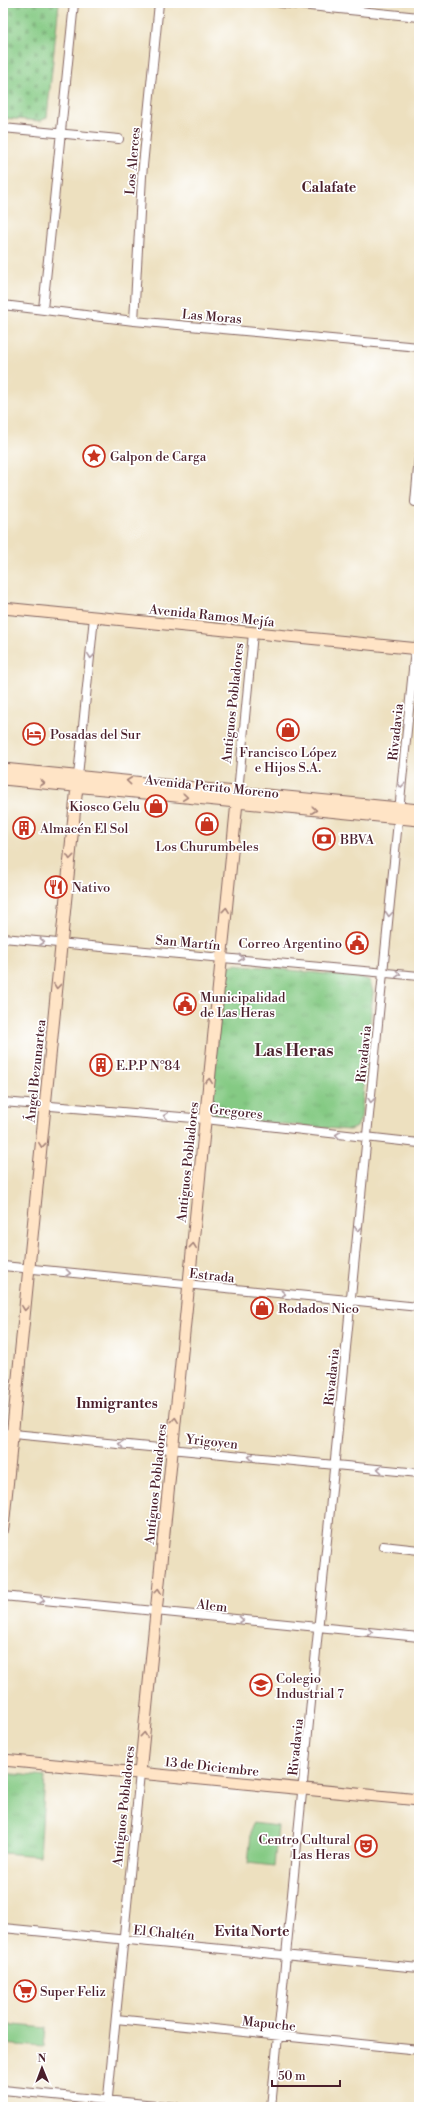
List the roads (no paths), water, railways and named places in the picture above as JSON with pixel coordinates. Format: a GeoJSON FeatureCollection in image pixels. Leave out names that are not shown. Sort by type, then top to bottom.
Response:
{"type":"FeatureCollection","features":[{"type":"Feature","properties":{"kind":"street"},"geometry":{"type":"LineString","coordinates":[[43,310],[74,3]]}},
{"type":"Feature","properties":{"kind":"street","name":"Los Alerces"},"geometry":{"type":"LineString","coordinates":[[134,321],[142,176],[159,3]]}},
{"type":"Feature","properties":{"kind":"street"},"geometry":{"type":"LineString","coordinates":[[280,3],[419,17]]}},
{"type":"Feature","properties":{"kind":"street"},"geometry":{"type":"LineString","coordinates":[[3,128],[119,139]]}},
{"type":"Feature","properties":{"kind":"street","name":"Las Moras"},"geometry":{"type":"LineString","coordinates":[[3,306],[134,321],[419,347]]}},
{"type":"Feature","properties":{"kind":"street"},"geometry":{"type":"LineString","coordinates":[[414,502],[419,457]]}},
{"type":"Feature","properties":{"kind":"street","name":"Avenida Ramos Mejía"},"geometry":{"type":"LineString","coordinates":[[3,608],[417,649]]}},
{"type":"Feature","properties":{"kind":"street","name":"Ángel Bezunartea"},"geometry":{"type":"LineString","coordinates":[[3,1528],[8,1433],[29,1269],[94,617]]}},
{"type":"Feature","properties":{"kind":"street","name":"Antiguos Pobladores"},"geometry":{"type":"LineString","coordinates":[[107,2104],[253,633]]}},
{"type":"Feature","properties":{"kind":"street","name":"Rivadavia"},"geometry":{"type":"LineString","coordinates":[[272,2107],[399,813],[417,649]]}},
{"type":"Feature","properties":{"kind":"street","name":"Avenida Perito Moreno"},"geometry":{"type":"LineString","coordinates":[[3,769],[78,782]]}},
{"type":"Feature","properties":{"kind":"street","name":"Avenida Perito Moreno"},"geometry":{"type":"LineString","coordinates":[[3,779],[78,782],[237,797],[399,813],[419,820]]}},
{"type":"Feature","properties":{"kind":"street","name":"Avenida Perito Moreno"},"geometry":{"type":"LineString","coordinates":[[399,813],[419,810]]}},
{"type":"Feature","properties":{"kind":"street","name":"San Martín"},"geometry":{"type":"LineString","coordinates":[[3,938],[221,956],[419,976]]}},
{"type":"Feature","properties":{"kind":"street","name":"Gregores"},"geometry":{"type":"LineString","coordinates":[[3,1102],[205,1120],[419,1143]]}},
{"type":"Feature","properties":{"kind":"street","name":"Estrada"},"geometry":{"type":"LineString","coordinates":[[3,1266],[419,1307]]}},
{"type":"Feature","properties":{"kind":"street","name":"Yrigoyen"},"geometry":{"type":"LineString","coordinates":[[8,1433],[419,1473]]}},
{"type":"Feature","properties":{"kind":"street"},"geometry":{"type":"LineString","coordinates":[[383,1546],[419,1550]]}},
{"type":"Feature","properties":{"kind":"street","name":"Alem"},"geometry":{"type":"LineString","coordinates":[[3,1596],[419,1637]]}},
{"type":"Feature","properties":{"kind":"street","name":"13 de Diciembre"},"geometry":{"type":"LineString","coordinates":[[3,1760],[419,1800]]}},
{"type":"Feature","properties":{"kind":"street","name":"El Chaltén"},"geometry":{"type":"LineString","coordinates":[[3,1928],[419,1968]]}},
{"type":"Feature","properties":{"kind":"street","name":"Mapuche"},"geometry":{"type":"LineString","coordinates":[[116,2019],[419,2050]]}},
{"type":"Feature","properties":{"kind":"street"},"geometry":{"type":"LineString","coordinates":[[3,2090],[107,2104],[176,2107]]}},
{"type":"Feature","properties":{"kind":"place","name":"Galpon de Carga"},"geometry":{"type":"Point","coordinates":[94,456]}},
{"type":"Feature","properties":{"kind":"place","name":"Francisco López e Hijos S.A."},"geometry":{"type":"Point","coordinates":[288,730]}},
{"type":"Feature","properties":{"kind":"place","name":"Posadas del Sur"},"geometry":{"type":"Point","coordinates":[34,734]}},
{"type":"Feature","properties":{"kind":"place","name":"Kiosco Gelu"},"geometry":{"type":"Point","coordinates":[156,806]}},
{"type":"Feature","properties":{"kind":"place","name":"Los Churumbeles"},"geometry":{"type":"Point","coordinates":[207,824]}},
{"type":"Feature","properties":{"kind":"place","name":"Almacén El Sol"},"geometry":{"type":"Point","coordinates":[24,828]}},
{"type":"Feature","properties":{"kind":"place","name":"BBVA"},"geometry":{"type":"Point","coordinates":[324,839]}},
{"type":"Feature","properties":{"kind":"place","name":"Nativo"},"geometry":{"type":"Point","coordinates":[56,887]}},
{"type":"Feature","properties":{"kind":"place","name":"Correo Argentino"},"geometry":{"type":"Point","coordinates":[357,943]}},
{"type":"Feature","properties":{"kind":"place","name":"Municipalidad de Las Heras"},"geometry":{"type":"Point","coordinates":[185,1004]}},
{"type":"Feature","properties":{"kind":"place","name":"E.P.P N°84"},"geometry":{"type":"Point","coordinates":[101,1065]}},
{"type":"Feature","properties":{"kind":"place","name":"Rodados Nico"},"geometry":{"type":"Point","coordinates":[262,1308]}},
{"type":"Feature","properties":{"kind":"place","name":"Colegio Industrial 7"},"geometry":{"type":"Point","coordinates":[261,1685]}},
{"type":"Feature","properties":{"kind":"place","name":"Centro Cultural Las Heras"},"geometry":{"type":"Point","coordinates":[366,1846]}},
{"type":"Feature","properties":{"kind":"place","name":"Super Feliz"},"geometry":{"type":"Point","coordinates":[25,1991]}},
{"type":"Feature","properties":{"kind":"district","name":"Calafate"},"geometry":{"type":"Point","coordinates":[329,187]}},
{"type":"Feature","properties":{"kind":"district","name":"Las Heras"},"geometry":{"type":"Point","coordinates":[294,1050]}},
{"type":"Feature","properties":{"kind":"district","name":"Inmigrantes"},"geometry":{"type":"Point","coordinates":[117,1403]}},
{"type":"Feature","properties":{"kind":"district","name":"Evita Norte"},"geometry":{"type":"Point","coordinates":[252,1931]}}]}
